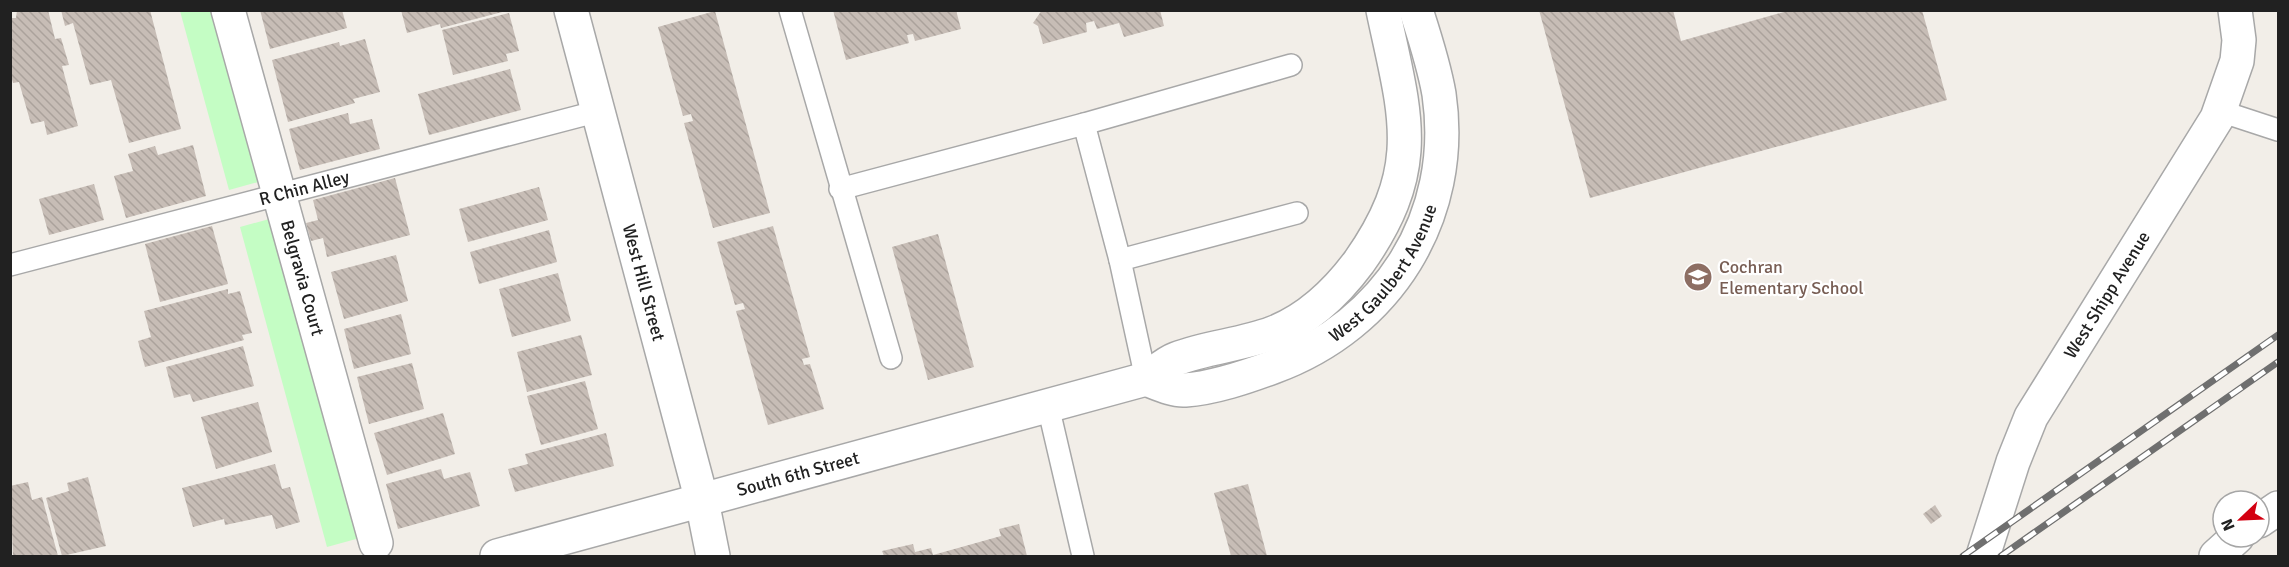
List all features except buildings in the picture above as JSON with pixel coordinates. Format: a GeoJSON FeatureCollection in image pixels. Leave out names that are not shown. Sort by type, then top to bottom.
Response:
{"type":"FeatureCollection","features":[{"type":"Feature","properties":{"kind":"street","name":"Belgravia Court"},"geometry":{"type":"LineString","coordinates":[[228,10],[376,543]]}},
{"type":"Feature","properties":{"kind":"street","name":"West Hill Street"},"geometry":{"type":"LineString","coordinates":[[571,10],[702,501],[713,556]]}},
{"type":"Feature","properties":{"kind":"street","name":"West Gaulbert Avenue"},"geometry":{"type":"LineString","coordinates":[[1101,391],[1146,379],[1174,359],[1272,333],[1303,318],[1327,300],[1378,234],[1396,196],[1404,159],[1405,129],[1383,10]]}},
{"type":"Feature","properties":{"kind":"street","name":"West Gaulbert Avenue"},"geometry":{"type":"LineString","coordinates":[[1146,379],[1183,391],[1251,375],[1298,358],[1348,327],[1389,287],[1406,264],[1432,205],[1441,124],[1431,53],[1416,10]]}},
{"type":"Feature","properties":{"kind":"street","name":"West Shipp Avenue"},"geometry":{"type":"LineString","coordinates":[[1983,556],[2013,462],[2031,417],[2220,111],[2237,61],[2237,25]]}},
{"type":"Feature","properties":{"kind":"street","name":"South 6th Street"},"geometry":{"type":"LineString","coordinates":[[496,556],[1101,391]]}},
{"type":"Feature","properties":{"kind":"lane"},"geometry":{"type":"LineString","coordinates":[[790,10],[840,189],[891,358]]}},
{"type":"Feature","properties":{"kind":"lane"},"geometry":{"type":"LineString","coordinates":[[840,189],[1084,124],[1291,65]]}},
{"type":"Feature","properties":{"kind":"lane","name":"R Chin Alley"},"geometry":{"type":"LineString","coordinates":[[10,265],[278,193],[599,111]]}},
{"type":"Feature","properties":{"kind":"lane"},"geometry":{"type":"LineString","coordinates":[[2220,111],[2278,130]]}},
{"type":"Feature","properties":{"kind":"lane"},"geometry":{"type":"LineString","coordinates":[[1084,124],[1120,260],[1146,379]]}},
{"type":"Feature","properties":{"kind":"lane"},"geometry":{"type":"LineString","coordinates":[[1120,260],[1297,213]]}},
{"type":"Feature","properties":{"kind":"lane"},"geometry":{"type":"LineString","coordinates":[[1048,406],[1083,556]]}},
{"type":"Feature","properties":{"kind":"green space"},"geometry":{"type":"Polygon","coordinates":[[[180,11],[223,11],[269,179],[229,190],[180,11]]]}},
{"type":"Feature","properties":{"kind":"green space"},"geometry":{"type":"Polygon","coordinates":[[[280,216],[367,536],[327,547],[240,227],[280,216]]]}},
{"type":"Feature","properties":{"kind":"railway"},"geometry":{"type":"LineString","coordinates":[[1963,556],[2278,335]]}},
{"type":"Feature","properties":{"kind":"railway"},"geometry":{"type":"LineString","coordinates":[[2001,556],[2278,362]]}},
{"type":"Feature","properties":{"kind":"place","name":"Cochran Elementary School"},"geometry":{"type":"Point","coordinates":[1698,277]}}]}
